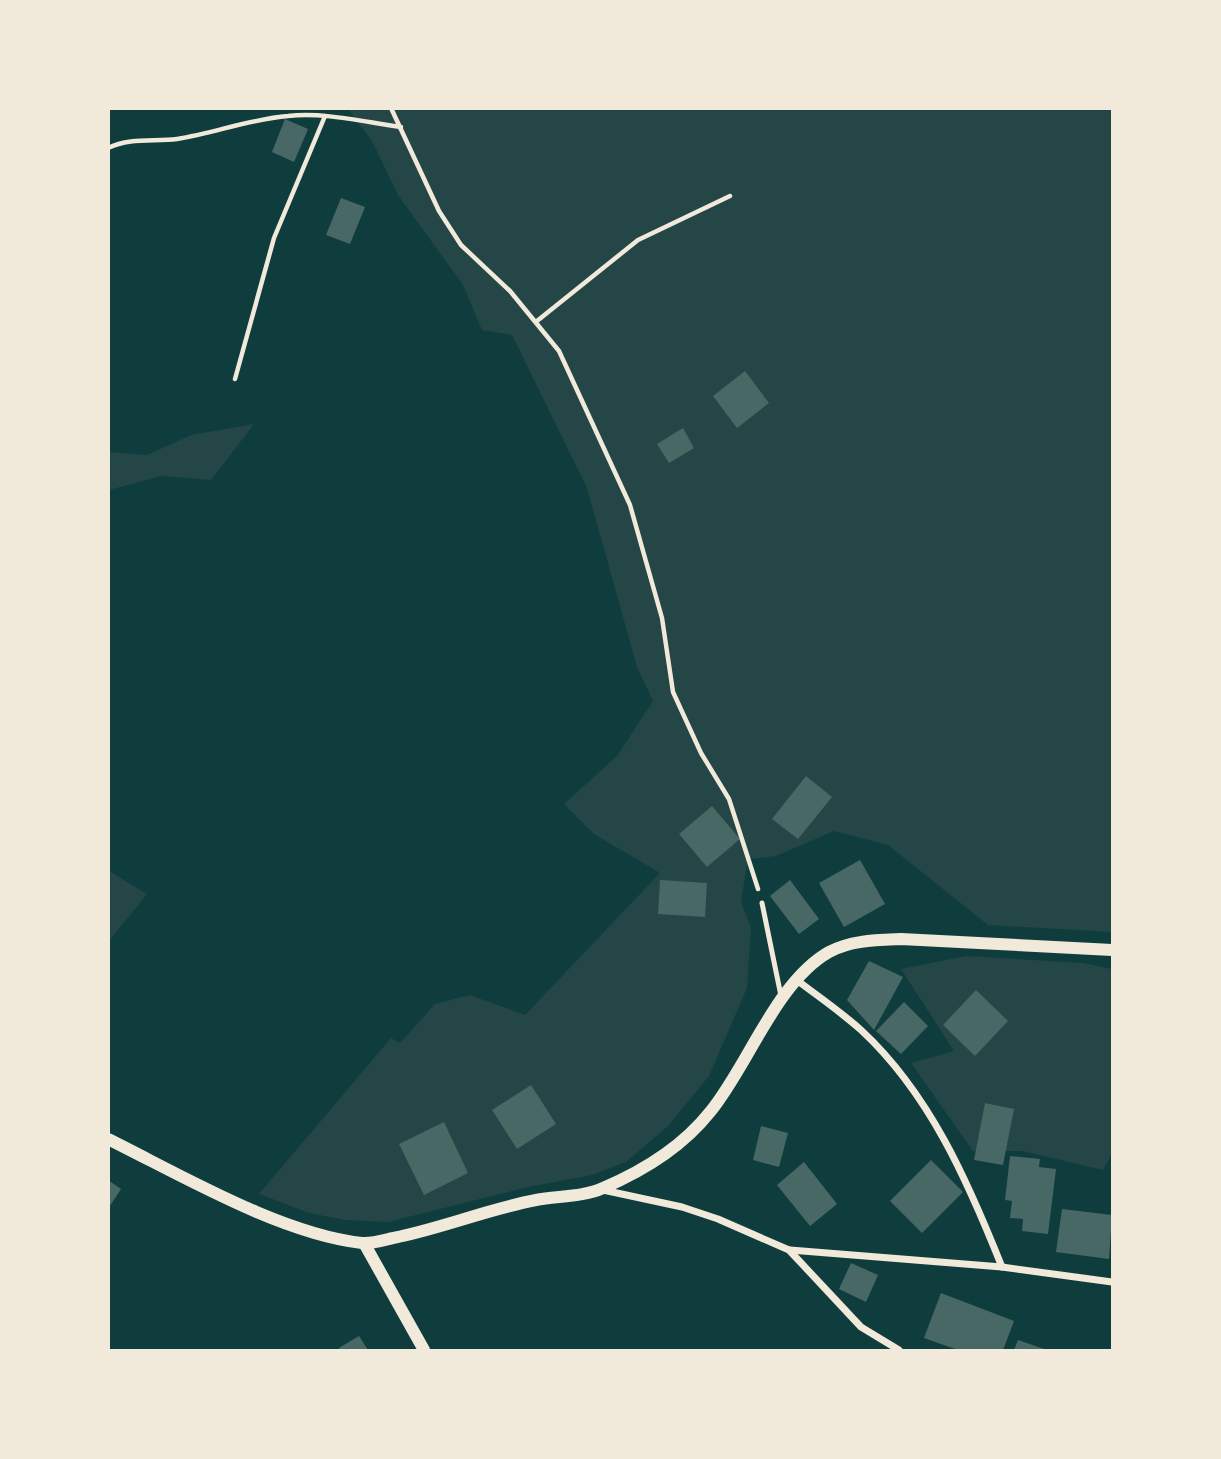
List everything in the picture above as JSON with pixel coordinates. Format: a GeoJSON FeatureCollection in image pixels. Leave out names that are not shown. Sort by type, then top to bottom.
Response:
{"type":"FeatureCollection","features":[{"type":"Feature","properties":{"kind":"street"},"geometry":{"type":"LineString","coordinates":[[108,1139],[269,1215],[322,1234],[364,1243],[450,1225],[533,1201],[601,1190],[654,1160],[695,1129],[726,1092],[782,1000],[797,981],[829,952],[872,940],[944,939],[1112,950]]}},
{"type":"Feature","properties":{"kind":"street"},"geometry":{"type":"LineString","coordinates":[[797,981],[863,1032],[911,1088],[943,1135],[976,1202],[1002,1267]]}},
{"type":"Feature","properties":{"kind":"street"},"geometry":{"type":"LineString","coordinates":[[601,1190],[682,1206],[789,1250],[1002,1267],[1112,1282]]}},
{"type":"Feature","properties":{"kind":"street"},"geometry":{"type":"LineString","coordinates":[[364,1243],[424,1350]]}},
{"type":"Feature","properties":{"kind":"street"},"geometry":{"type":"LineString","coordinates":[[789,1250],[862,1327],[899,1350]]}},
{"type":"Feature","properties":{"kind":"lane"},"geometry":{"type":"LineString","coordinates":[[762,903],[782,1000]]}},
{"type":"Feature","properties":{"kind":"path"},"geometry":{"type":"LineString","coordinates":[[391,108],[439,211],[461,245],[537,321],[559,351],[630,505],[662,618],[673,692],[701,753],[729,799],[762,903]]}},
{"type":"Feature","properties":{"kind":"path"},"geometry":{"type":"LineString","coordinates":[[108,148],[136,141],[197,136],[259,119],[291,115],[325,116],[401,127]]}},
{"type":"Feature","properties":{"kind":"path"},"geometry":{"type":"LineString","coordinates":[[235,379],[274,238],[325,116]]}},
{"type":"Feature","properties":{"kind":"path"},"geometry":{"type":"LineString","coordinates":[[537,321],[638,240],[730,196]]}},
{"type":"Feature","properties":{"kind":"shaded area"},"geometry":{"type":"Polygon","coordinates":[[[348,109],[1112,109],[1112,932],[988,925],[888,845],[834,831],[776,856],[748,859],[741,902],[751,928],[747,988],[709,1076],[668,1126],[626,1162],[592,1175],[528,1187],[388,1222],[345,1220],[309,1213],[259,1194],[391,1038],[400,1043],[435,1004],[470,995],[525,1015],[660,873],[594,834],[564,804],[617,756],[653,701],[637,667],[587,488],[512,335],[482,330],[463,285],[398,195],[372,141],[348,109]]]}},
{"type":"Feature","properties":{"kind":"shaded area"},"geometry":{"type":"Polygon","coordinates":[[[254,424],[211,480],[161,476],[109,490],[109,452],[147,455],[191,435],[254,424]]]}},
{"type":"Feature","properties":{"kind":"shaded area"},"geometry":{"type":"Polygon","coordinates":[[[109,871],[147,894],[109,941],[109,871]]]}},
{"type":"Feature","properties":{"kind":"shaded area"},"geometry":{"type":"Polygon","coordinates":[[[966,956],[1083,963],[1112,969],[1112,1153],[1103,1170],[1022,1151],[973,1151],[911,1063],[954,1051],[901,969],[966,956]]]}},
{"type":"Feature","properties":{"kind":"building"},"geometry":{"type":"Polygon","coordinates":[[[285,119],[308,129],[294,162],[272,152],[285,119]]]}},
{"type":"Feature","properties":{"kind":"building"},"geometry":{"type":"Polygon","coordinates":[[[341,198],[365,207],[350,244],[326,235],[341,198]]]}},
{"type":"Feature","properties":{"kind":"building"},"geometry":{"type":"Polygon","coordinates":[[[745,371],[769,403],[737,428],[713,396],[745,371]]]}},
{"type":"Feature","properties":{"kind":"building"},"geometry":{"type":"Polygon","coordinates":[[[683,428],[694,448],[669,463],[657,444],[683,428]]]}},
{"type":"Feature","properties":{"kind":"building"},"geometry":{"type":"Polygon","coordinates":[[[806,776],[832,797],[798,839],[772,819],[806,776]]]}},
{"type":"Feature","properties":{"kind":"building"},"geometry":{"type":"Polygon","coordinates":[[[712,806],[740,839],[707,867],[679,834],[712,806]]]}},
{"type":"Feature","properties":{"kind":"building"},"geometry":{"type":"Polygon","coordinates":[[[860,860],[885,904],[844,927],[819,883],[860,860]]]}},
{"type":"Feature","properties":{"kind":"building"},"geometry":{"type":"Polygon","coordinates":[[[660,880],[707,883],[705,917],[658,914],[660,880]]]}},
{"type":"Feature","properties":{"kind":"building"},"geometry":{"type":"Polygon","coordinates":[[[790,880],[819,919],[799,934],[770,896],[790,880]]]}},
{"type":"Feature","properties":{"kind":"building"},"geometry":{"type":"Polygon","coordinates":[[[869,961],[903,977],[874,1030],[847,1000],[869,961]]]}},
{"type":"Feature","properties":{"kind":"building"},"geometry":{"type":"Polygon","coordinates":[[[976,990],[1008,1021],[975,1056],[943,1025],[976,990]]]}},
{"type":"Feature","properties":{"kind":"building"},"geometry":{"type":"Polygon","coordinates":[[[904,1002],[928,1026],[901,1054],[876,1031],[904,1002]]]}},
{"type":"Feature","properties":{"kind":"building"},"geometry":{"type":"Polygon","coordinates":[[[531,1085],[556,1124],[517,1149],[492,1110],[531,1085]]]}},
{"type":"Feature","properties":{"kind":"building"},"geometry":{"type":"Polygon","coordinates":[[[985,1103],[1014,1109],[1003,1165],[974,1160],[985,1103]]]}},
{"type":"Feature","properties":{"kind":"building"},"geometry":{"type":"Polygon","coordinates":[[[444,1122],[468,1173],[424,1195],[399,1144],[444,1122]]]}},
{"type":"Feature","properties":{"kind":"building"},"geometry":{"type":"Polygon","coordinates":[[[761,1126],[788,1133],[779,1167],[753,1160],[761,1126]]]}},
{"type":"Feature","properties":{"kind":"building"},"geometry":{"type":"Polygon","coordinates":[[[1010,1156],[1040,1159],[1039,1167],[1056,1169],[1048,1234],[1022,1231],[1023,1219],[1010,1218],[1012,1201],[1005,1200],[1010,1156]]]}},
{"type":"Feature","properties":{"kind":"building"},"geometry":{"type":"Polygon","coordinates":[[[931,1160],[963,1192],[922,1233],[890,1201],[931,1160]]]}},
{"type":"Feature","properties":{"kind":"building"},"geometry":{"type":"Polygon","coordinates":[[[804,1162],[837,1204],[810,1226],[777,1185],[804,1162]]]}},
{"type":"Feature","properties":{"kind":"building"},"geometry":{"type":"Polygon","coordinates":[[[108,1180],[121,1189],[108,1209],[108,1180]]]}},
{"type":"Feature","properties":{"kind":"building"},"geometry":{"type":"Polygon","coordinates":[[[1062,1209],[1112,1215],[1109,1259],[1056,1252],[1062,1209]]]}},
{"type":"Feature","properties":{"kind":"building"},"geometry":{"type":"Polygon","coordinates":[[[851,1263],[878,1275],[866,1302],[839,1289],[851,1263]]]}},
{"type":"Feature","properties":{"kind":"building"},"geometry":{"type":"Polygon","coordinates":[[[941,1293],[1014,1321],[1003,1350],[958,1350],[924,1338],[941,1293]]]}},
{"type":"Feature","properties":{"kind":"building"},"geometry":{"type":"Polygon","coordinates":[[[359,1336],[368,1350],[340,1350],[339,1348],[359,1336]]]}},
{"type":"Feature","properties":{"kind":"building"},"geometry":{"type":"Polygon","coordinates":[[[1018,1340],[1047,1350],[1014,1350],[1018,1340]]]}}]}
